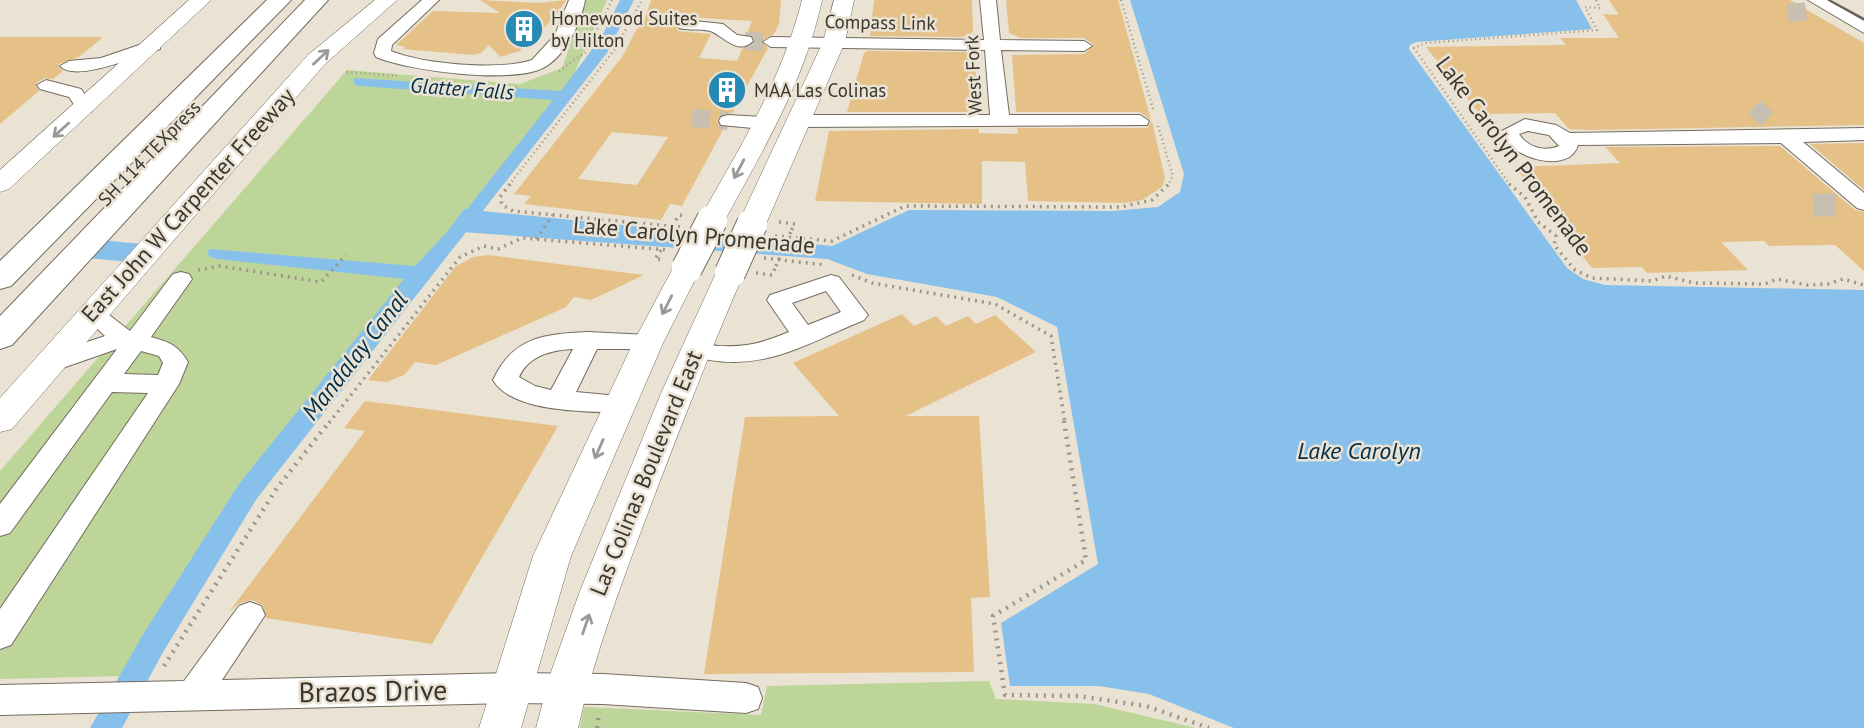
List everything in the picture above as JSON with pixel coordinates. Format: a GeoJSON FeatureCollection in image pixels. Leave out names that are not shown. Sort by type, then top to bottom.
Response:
{"type":"FeatureCollection","features":[{"type":"Feature","properties":{"kind":"highway"},"geometry":{"type":"LineString","coordinates":[[0,253],[260,0]]}},
{"type":"Feature","properties":{"kind":"highway","name":"SH 114 TEXpress"},"geometry":{"type":"LineString","coordinates":[[0,279],[280,0]]}},
{"type":"Feature","properties":{"kind":"highway","name":"SH 114 TEXpress"},"geometry":{"type":"LineString","coordinates":[[0,306],[298,0]]}},
{"type":"Feature","properties":{"kind":"highway","name":"East John W Carpenter Freeway"},"geometry":{"type":"LineString","coordinates":[[0,337],[317,0]]}},
{"type":"Feature","properties":{"kind":"highway"},"geometry":{"type":"LineString","coordinates":[[206,117],[236,98],[340,0]]}},
{"type":"Feature","properties":{"kind":"main road"},"geometry":{"type":"LineString","coordinates":[[0,184],[201,0]]}},
{"type":"Feature","properties":{"kind":"main road","name":"East John W Carpenter Freeway"},"geometry":{"type":"LineString","coordinates":[[0,420],[316,60],[387,0]]}},
{"type":"Feature","properties":{"kind":"main road","name":"Las Colinas Boulevard East"},"geometry":{"type":"LineString","coordinates":[[500,728],[552,556],[648,343],[681,259],[712,220],[763,123],[802,42],[812,0]]}},
{"type":"Feature","properties":{"kind":"main road","name":"Las Colinas Boulevard East"},"geometry":{"type":"LineString","coordinates":[[561,708],[588,619],[695,348],[742,273],[763,227],[801,121],[834,43],[844,0]]}},
{"type":"Feature","properties":{"kind":"main road"},"geometry":{"type":"LineString","coordinates":[[648,343],[695,348]]}},
{"type":"Feature","properties":{"kind":"street"},"geometry":{"type":"LineString","coordinates":[[430,0],[384,43],[382,53],[394,59],[457,66],[528,68],[538,64],[554,45],[566,28],[577,0]]}},
{"type":"Feature","properties":{"kind":"street","name":"West Fork"},"geometry":{"type":"LineString","coordinates":[[801,121],[864,127],[1000,121],[988,0]]}},
{"type":"Feature","properties":{"kind":"street"},"geometry":{"type":"LineString","coordinates":[[1813,6],[1832,9],[1864,28]]}},
{"type":"Feature","properties":{"kind":"street"},"geometry":{"type":"LineString","coordinates":[[685,25],[717,27],[732,40],[745,41]]}},
{"type":"Feature","properties":{"kind":"street","name":"Compass Link"},"geometry":{"type":"LineString","coordinates":[[771,42],[1084,46]]}},
{"type":"Feature","properties":{"kind":"street"},"geometry":{"type":"LineString","coordinates":[[69,66],[103,63],[154,45]]}},
{"type":"Feature","properties":{"kind":"street"},"geometry":{"type":"LineString","coordinates":[[46,85],[76,93],[85,108]]}},
{"type":"Feature","properties":{"kind":"street"},"geometry":{"type":"LineString","coordinates":[[1000,121],[1151,120]]}},
{"type":"Feature","properties":{"kind":"street"},"geometry":{"type":"LineString","coordinates":[[728,121],[763,123]]}},
{"type":"Feature","properties":{"kind":"street"},"geometry":{"type":"LineString","coordinates":[[1779,130],[1859,203]]}},
{"type":"Feature","properties":{"kind":"street"},"geometry":{"type":"LineString","coordinates":[[1566,139],[1779,130],[1864,134]]}},
{"type":"Feature","properties":{"kind":"street"},"geometry":{"type":"LineString","coordinates":[[0,525],[105,383],[129,339],[181,279]]}},
{"type":"Feature","properties":{"kind":"street"},"geometry":{"type":"LineString","coordinates":[[2,631],[167,384],[176,362],[167,350],[129,339],[92,313]]}},
{"type":"Feature","properties":{"kind":"street"},"geometry":{"type":"LineString","coordinates":[[695,348],[713,354],[754,355],[802,334]]}},
{"type":"Feature","properties":{"kind":"street"},"geometry":{"type":"LineString","coordinates":[[48,364],[129,339]]}},
{"type":"Feature","properties":{"kind":"street"},"geometry":{"type":"LineString","coordinates":[[559,398],[575,373],[588,342]]}},
{"type":"Feature","properties":{"kind":"street"},"geometry":{"type":"LineString","coordinates":[[620,404],[530,396],[514,389],[505,380],[508,366],[518,356],[545,343],[648,343]]}},
{"type":"Feature","properties":{"kind":"street"},"geometry":{"type":"LineString","coordinates":[[105,383],[167,384]]}},
{"type":"Feature","properties":{"kind":"street"},"geometry":{"type":"LineString","coordinates":[[190,695],[250,615]]}},
{"type":"Feature","properties":{"kind":"street","name":"Brazos Drive"},"geometry":{"type":"LineString","coordinates":[[0,700],[511,688],[561,708],[746,698]]}},
{"type":"Feature","properties":{"kind":"path","name":"Lake Carolyn Promenade"},"geometry":{"type":"LineString","coordinates":[[642,0],[615,49],[500,197],[502,205],[513,211],[680,227]]}},
{"type":"Feature","properties":{"kind":"path","name":"Lake Carolyn Promenade"},"geometry":{"type":"LineString","coordinates":[[763,227],[832,241],[905,206],[1121,207],[1152,202],[1165,192],[1173,176],[1151,120],[1121,0]]}},
{"type":"Feature","properties":{"kind":"path","name":"Lake Carolyn Promenade"},"geometry":{"type":"LineString","coordinates":[[1595,0],[1600,8],[1585,6],[1597,30],[1426,43],[1414,48],[1512,188],[1525,197],[1538,222],[1556,236],[1554,245],[1575,270],[1592,278],[1640,281],[1652,281],[1666,276],[1694,283],[1765,284],[1777,279],[1807,285],[1828,284],[1843,279],[1864,285]]}},
{"type":"Feature","properties":{"kind":"path"},"geometry":{"type":"LineString","coordinates":[[504,101],[520,84]]}},
{"type":"Feature","properties":{"kind":"path"},"geometry":{"type":"LineString","coordinates":[[536,239],[553,215]]}},
{"type":"Feature","properties":{"kind":"path"},"geometry":{"type":"LineString","coordinates":[[742,273],[772,275],[795,223],[763,227]]}},
{"type":"Feature","properties":{"kind":"path","name":"Lake Carolyn Promenade"},"geometry":{"type":"LineString","coordinates":[[164,666],[277,488],[460,257],[484,246],[498,249],[522,237],[681,259]]}},
{"type":"Feature","properties":{"kind":"path"},"geometry":{"type":"LineString","coordinates":[[181,279],[194,272],[220,266],[321,282],[346,255]]}},
{"type":"Feature","properties":{"kind":"path","name":"Lake Carolyn Promenade"},"geometry":{"type":"LineString","coordinates":[[757,257],[820,262],[831,267]]}},
{"type":"Feature","properties":{"kind":"path","name":"Lake Carolyn Promenade"},"geometry":{"type":"LineString","coordinates":[[841,271],[872,283],[995,304],[1051,336],[1086,560],[993,616],[1005,695],[1078,696],[1146,706],[1209,728]]}},
{"type":"Feature","properties":{"kind":"green space"},"geometry":{"type":"Polygon","coordinates":[[[586,0],[607,0],[564,96],[122,676],[0,679],[0,471],[347,70],[520,84],[562,68],[586,0]]]}},
{"type":"Feature","properties":{"kind":"green space"},"geometry":{"type":"Polygon","coordinates":[[[989,681],[996,699],[1094,704],[1196,728],[580,728],[584,707],[761,715],[767,686],[989,681]]]}},
{"type":"Feature","properties":{"kind":"water","name":"Lake Carolyn"},"geometry":{"type":"Polygon","coordinates":[[[1130,0],[1576,0],[1592,29],[1416,42],[1410,45],[1409,49],[1567,268],[1583,279],[1605,285],[1864,290],[1864,728],[1234,728],[1149,694],[1099,686],[1010,686],[1001,623],[1098,564],[1057,327],[997,297],[867,274],[827,259],[448,231],[464,209],[832,246],[909,210],[1113,211],[1158,207],[1180,192],[1184,174],[1130,0]]]}},
{"type":"Feature","properties":{"kind":"building"},"geometry":{"type":"Polygon","coordinates":[[[480,0],[538,3],[566,0],[555,17],[520,51],[500,57],[489,45],[481,53],[473,55],[403,49],[405,47],[396,45],[433,11],[500,13],[480,0]]]}},
{"type":"Feature","properties":{"kind":"building","name":"MAA Las Colinas"},"geometry":{"type":"Polygon","coordinates":[[[651,0],[781,0],[779,24],[774,34],[761,41],[768,48],[732,113],[719,116],[717,122],[724,128],[682,206],[670,204],[661,220],[524,204],[531,196],[514,194],[622,57],[641,21],[644,21],[651,0]],[[685,17],[674,24],[678,31],[711,34],[699,58],[737,61],[742,49],[756,42],[753,36],[747,34],[752,21],[685,17]],[[612,132],[578,179],[637,185],[668,137],[612,132]]]}},
{"type":"Feature","properties":{"kind":"building"},"geometry":{"type":"Polygon","coordinates":[[[874,0],[972,0],[973,32],[963,37],[870,36],[874,0]]]}},
{"type":"Feature","properties":{"kind":"building"},"geometry":{"type":"Polygon","coordinates":[[[1006,0],[1118,0],[1151,120],[1140,112],[1016,112],[1012,55],[1084,54],[1094,45],[1084,38],[1021,38],[1009,33],[1006,0]]]}},
{"type":"Feature","properties":{"kind":"building"},"geometry":{"type":"Polygon","coordinates":[[[1609,0],[1790,0],[1864,43],[1864,125],[1589,130],[1569,129],[1555,113],[1480,114],[1426,47],[1566,45],[1560,38],[1619,38],[1603,14],[1619,15],[1609,0]]]}},
{"type":"Feature","properties":{"kind":"building"},"geometry":{"type":"Polygon","coordinates":[[[0,37],[103,37],[79,57],[59,64],[58,67],[63,71],[53,79],[45,78],[36,83],[39,91],[0,124],[0,37]]]}},
{"type":"Feature","properties":{"kind":"building"},"geometry":{"type":"Polygon","coordinates":[[[966,52],[975,57],[978,112],[847,112],[864,53],[966,52]]]}},
{"type":"Feature","properties":{"kind":"building"},"geometry":{"type":"Polygon","coordinates":[[[1152,121],[1165,178],[1162,187],[1142,200],[1126,203],[1028,201],[1025,162],[982,161],[982,204],[815,201],[829,131],[979,129],[979,133],[1018,134],[1017,128],[1147,128],[1152,121]]]}},
{"type":"Feature","properties":{"kind":"building"},"geometry":{"type":"Polygon","coordinates":[[[1864,143],[1864,190],[1810,144],[1864,143]]]}},
{"type":"Feature","properties":{"kind":"building"},"geometry":{"type":"Polygon","coordinates":[[[1780,146],[1855,210],[1864,212],[1864,271],[1835,245],[1769,246],[1764,241],[1721,242],[1748,270],[1647,273],[1642,267],[1592,268],[1562,230],[1571,230],[1547,198],[1540,199],[1515,167],[1620,163],[1605,147],[1780,146]]]}},
{"type":"Feature","properties":{"kind":"building"},"geometry":{"type":"Polygon","coordinates":[[[489,255],[644,275],[591,300],[574,297],[566,307],[436,365],[415,362],[404,375],[387,382],[368,380],[456,266],[473,257],[489,255]]]}},
{"type":"Feature","properties":{"kind":"building"},"geometry":{"type":"Polygon","coordinates":[[[902,314],[914,326],[936,316],[946,326],[968,316],[976,324],[995,315],[1036,352],[906,416],[979,416],[990,597],[971,598],[974,672],[704,674],[745,417],[839,416],[793,363],[902,314]]]}},
{"type":"Feature","properties":{"kind":"building"},"geometry":{"type":"Polygon","coordinates":[[[365,401],[558,426],[432,644],[266,618],[263,605],[251,600],[238,604],[229,612],[365,431],[344,428],[365,401]]]}},
{"type":"Feature","properties":{"kind":"waterway","name":"Mandalay Canal"},"geometry":{"type":"LineString","coordinates":[[420,273],[466,222],[587,69],[610,36],[627,0]]}},
{"type":"Feature","properties":{"kind":"waterway","name":"Glatter Falls"},"geometry":{"type":"LineString","coordinates":[[360,81],[564,96]]}},
{"type":"Feature","properties":{"kind":"waterway"},"geometry":{"type":"LineString","coordinates":[[99,251],[131,251]]}},
{"type":"Feature","properties":{"kind":"waterway"},"geometry":{"type":"LineString","coordinates":[[217,253],[376,271],[420,273]]}},
{"type":"Feature","properties":{"kind":"waterway","name":"Mandalay Canal"},"geometry":{"type":"LineString","coordinates":[[105,728],[152,645],[248,491],[420,273]]}},
{"type":"Feature","properties":{"kind":"tunnel"},"geometry":{"type":"LineString","coordinates":[[1788,13],[1810,11]]}},
{"type":"Feature","properties":{"kind":"tunnel"},"geometry":{"type":"LineString","coordinates":[[745,41],[771,42]]}},
{"type":"Feature","properties":{"kind":"tunnel"},"geometry":{"type":"LineString","coordinates":[[1754,107],[1773,124]]}},
{"type":"Feature","properties":{"kind":"tunnel"},"geometry":{"type":"LineString","coordinates":[[692,118],[728,121]]}},
{"type":"Feature","properties":{"kind":"tunnel"},"geometry":{"type":"LineString","coordinates":[[1813,205],[1842,205]]}},
{"type":"Feature","properties":{"kind":"tram line"},"geometry":{"type":"LineString","coordinates":[[1829,0],[1864,19]]}},
{"type":"Feature","properties":{"kind":"place","name":"Homewood Suites by Hilton"},"geometry":{"type":"Point","coordinates":[524,29]}},
{"type":"Feature","properties":{"kind":"place","name":"MAA Las Colinas"},"geometry":{"type":"Point","coordinates":[727,90]}}]}
